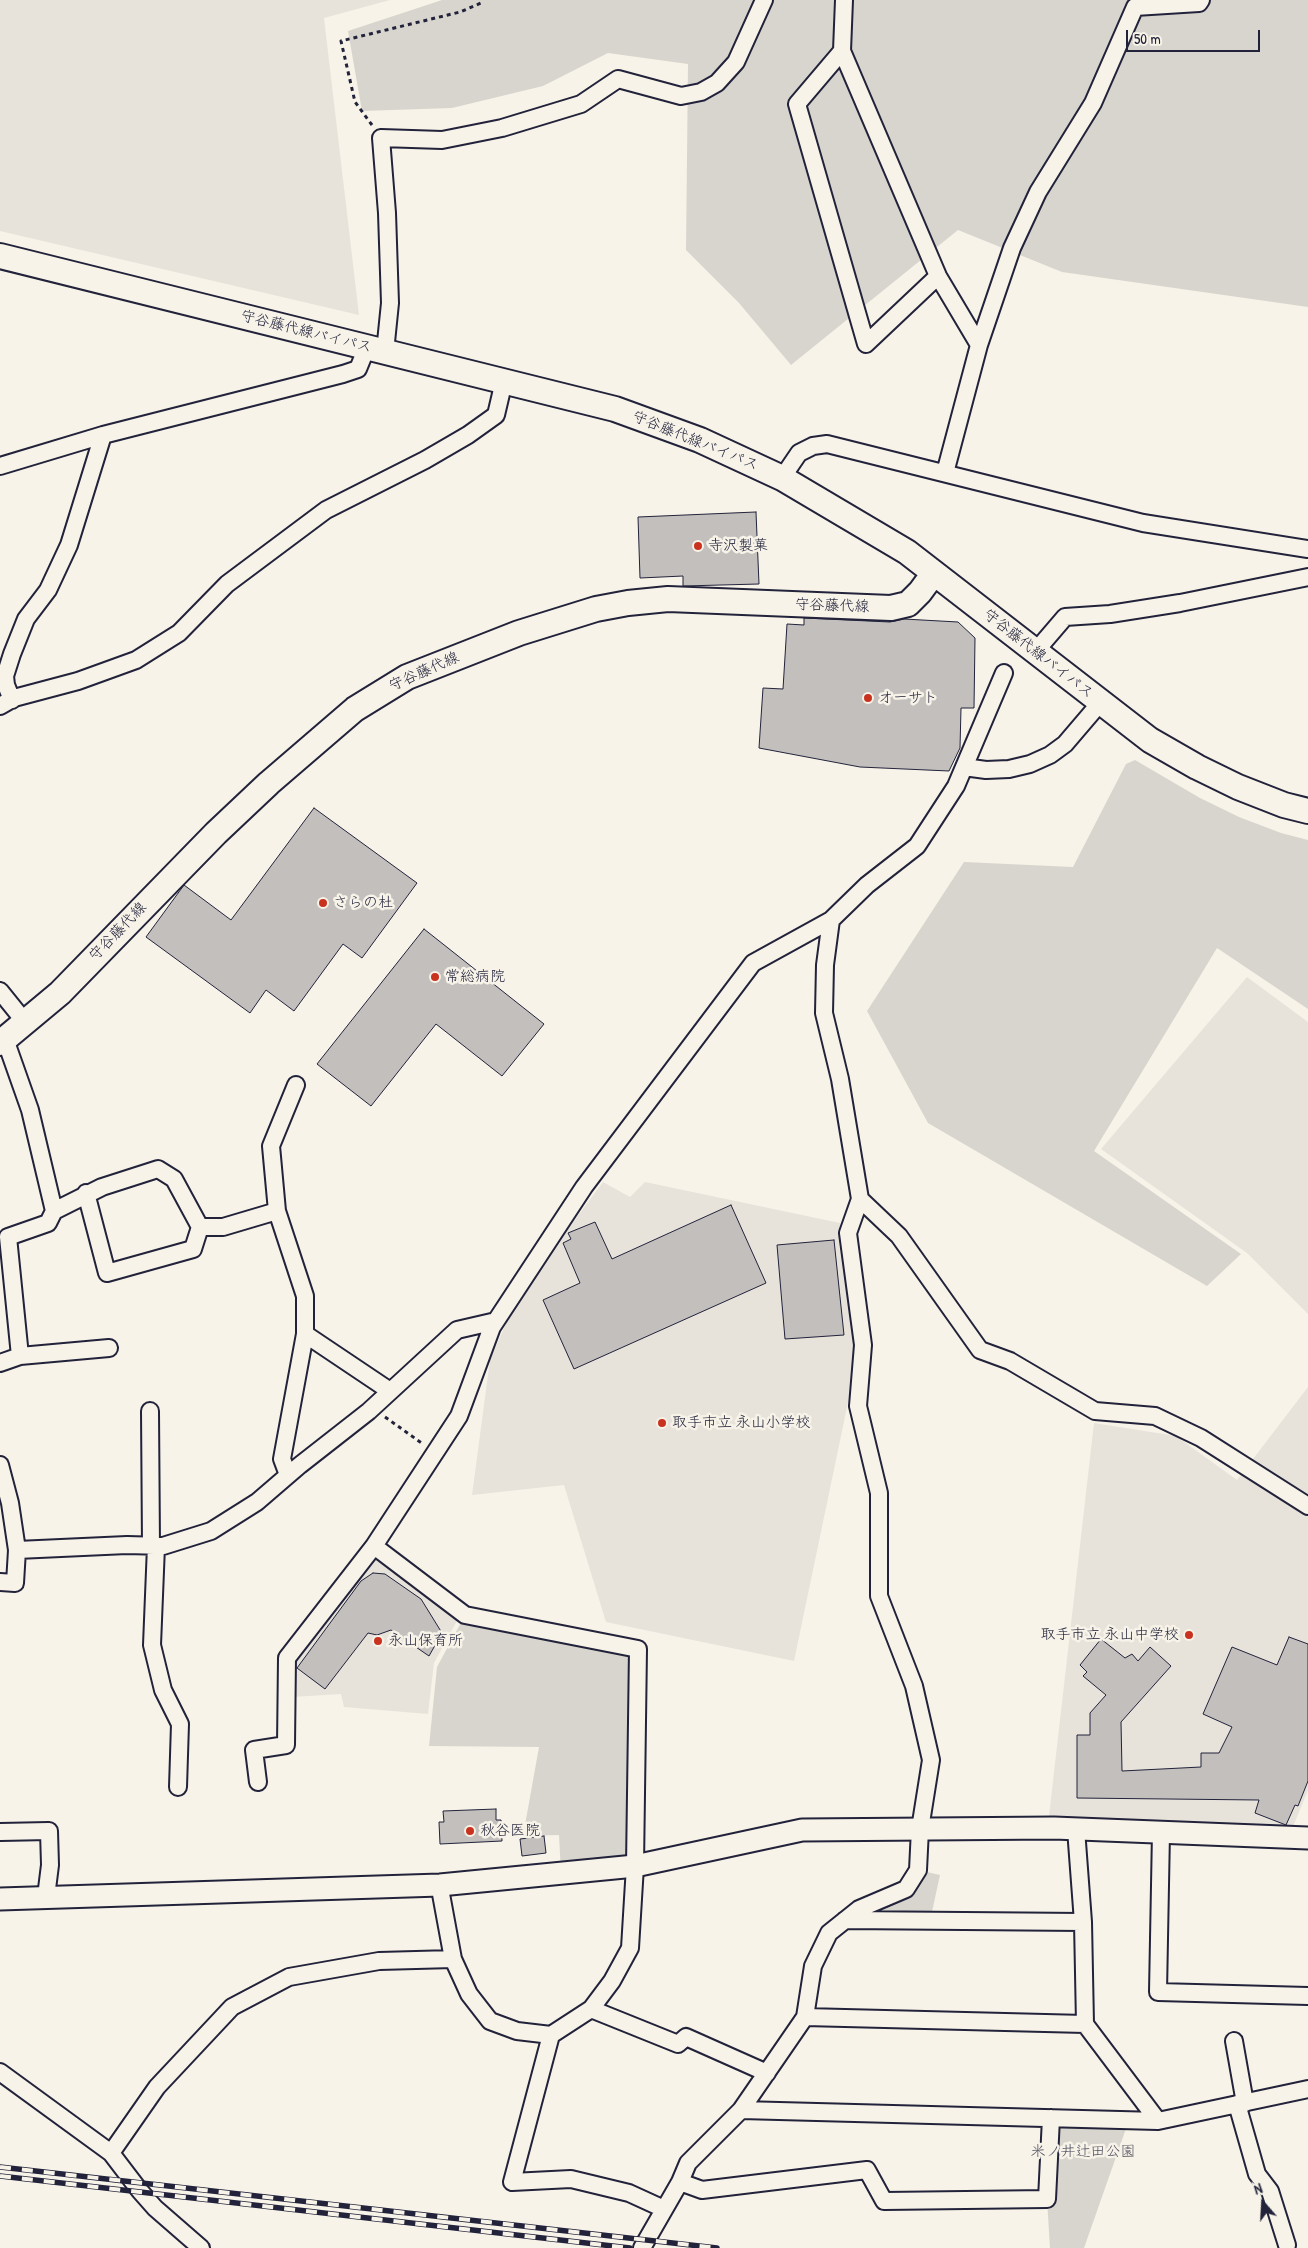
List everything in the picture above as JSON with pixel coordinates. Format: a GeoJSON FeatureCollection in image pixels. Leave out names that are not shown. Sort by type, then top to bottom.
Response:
{"type":"FeatureCollection","features":[{"type":"Feature","properties":{"kind":"main road","name":"守谷藤代線バイパス"},"geometry":{"type":"LineString","coordinates":[[0,256],[615,409],[700,440],[782,478],[907,552],[1150,740],[1197,767],[1238,787],[1284,805],[1308,811]]}},
{"type":"Feature","properties":{"kind":"main road","name":"守谷藤代線"},"geometry":{"type":"LineString","coordinates":[[3,1041],[60,992],[216,832],[269,783],[354,709],[407,677],[520,633],[596,609],[628,603],[668,599],[891,608],[908,604],[934,573]]}},
{"type":"Feature","properties":{"kind":"street"},"geometry":{"type":"LineString","coordinates":[[0,466],[104,434],[358,369],[376,350],[390,303],[387,213],[381,138],[442,140],[502,128],[581,104],[618,79],[681,96],[701,92],[717,83],[736,62],[764,0]]}},
{"type":"Feature","properties":{"kind":"street"},"geometry":{"type":"LineString","coordinates":[[844,0],[842,51],[938,276],[979,345]]}},
{"type":"Feature","properties":{"kind":"street"},"geometry":{"type":"LineString","coordinates":[[945,473],[979,345],[1012,248],[1038,192],[1093,103],[1135,7],[1199,3],[1201,0]]}},
{"type":"Feature","properties":{"kind":"street"},"geometry":{"type":"LineString","coordinates":[[842,51],[797,104],[866,344],[938,276]]}},
{"type":"Feature","properties":{"kind":"street"},"geometry":{"type":"LineString","coordinates":[[104,434],[69,545],[48,590],[26,619],[12,654],[5,676],[6,703],[78,681],[136,660],[178,633],[227,584],[326,510],[425,460],[468,435],[496,415],[504,381]]}},
{"type":"Feature","properties":{"kind":"street"},"geometry":{"type":"LineString","coordinates":[[782,478],[799,453],[813,446],[827,444],[1143,523],[1308,549]]}},
{"type":"Feature","properties":{"kind":"street"},"geometry":{"type":"LineString","coordinates":[[1035,652],[1066,618],[1110,614],[1180,603],[1308,577]]}},
{"type":"Feature","properties":{"kind":"street"},"geometry":{"type":"LineString","coordinates":[[258,1782],[254,1750],[286,1745],[287,1658],[374,1546],[459,1416],[492,1327],[584,1187],[753,964],[831,920],[868,885],[917,846],[956,786],[1004,673]]}},
{"type":"Feature","properties":{"kind":"street"},"geometry":{"type":"LineString","coordinates":[[964,767],[986,770],[1009,769],[1030,764],[1050,755],[1065,744],[1100,703]]}},
{"type":"Feature","properties":{"kind":"street"},"geometry":{"type":"LineString","coordinates":[[642,2248],[680,2182],[688,2163],[741,2110],[805,2017],[813,1966],[829,1933],[858,1909],[906,1889],[918,1870],[920,1829],[931,1760],[914,1686],[879,1596],[879,1493],[858,1406],[863,1345],[848,1233],[860,1199],[840,1079],[824,1013],[825,965],[831,920]]}},
{"type":"Feature","properties":{"kind":"street"},"geometry":{"type":"LineString","coordinates":[[0,991],[25,1022]]}},
{"type":"Feature","properties":{"kind":"street"},"geometry":{"type":"LineString","coordinates":[[3,1041],[30,1110],[54,1210]]}},
{"type":"Feature","properties":{"kind":"street"},"geometry":{"type":"LineString","coordinates":[[288,1475],[282,1458],[305,1334],[305,1296],[277,1211],[271,1146],[296,1085]]}},
{"type":"Feature","properties":{"kind":"street"},"geometry":{"type":"LineString","coordinates":[[20,1356],[8,1237],[48,1223],[54,1210],[86,1193],[158,1169],[174,1179],[200,1228],[193,1249],[107,1273],[86,1193]]}},
{"type":"Feature","properties":{"kind":"street"},"geometry":{"type":"LineString","coordinates":[[860,1199],[899,1236],[980,1350],[1010,1360],[1094,1411],[1155,1416],[1201,1438],[1308,1506]]}},
{"type":"Feature","properties":{"kind":"street"},"geometry":{"type":"LineString","coordinates":[[200,1228],[223,1227],[277,1211]]}},
{"type":"Feature","properties":{"kind":"street"},"geometry":{"type":"LineString","coordinates":[[17,1550],[127,1545],[163,1546],[211,1531],[257,1502],[372,1408],[457,1330],[496,1321]]}},
{"type":"Feature","properties":{"kind":"street"},"geometry":{"type":"LineString","coordinates":[[305,1334],[390,1391]]}},
{"type":"Feature","properties":{"kind":"street"},"geometry":{"type":"LineString","coordinates":[[0,1363],[20,1356],[109,1348]]}},
{"type":"Feature","properties":{"kind":"street"},"geometry":{"type":"LineString","coordinates":[[150,1411],[154,1546],[152,1645],[163,1690],[180,1724],[178,1787]]}},
{"type":"Feature","properties":{"kind":"street"},"geometry":{"type":"LineString","coordinates":[[0,1466],[10,1503],[17,1550],[15,1583],[0,1582]]}},
{"type":"Feature","properties":{"kind":"street"},"geometry":{"type":"LineString","coordinates":[[374,1546],[465,1615],[638,1649],[635,1866],[630,1948],[612,1981],[591,2010],[551,2035],[517,2031],[490,2021],[469,1994],[453,1959],[441,1894]]}},
{"type":"Feature","properties":{"kind":"street"},"geometry":{"type":"LineString","coordinates":[[1076,1829],[1083,1922],[1085,2024],[1158,2121]]}},
{"type":"Feature","properties":{"kind":"street"},"geometry":{"type":"LineString","coordinates":[[0,1899],[440,1885],[635,1866],[802,1830],[1076,1829],[1308,1838]]}},
{"type":"Feature","properties":{"kind":"street"},"geometry":{"type":"LineString","coordinates":[[0,1832],[49,1831],[50,1865],[46,1897]]}},
{"type":"Feature","properties":{"kind":"street"},"geometry":{"type":"LineString","coordinates":[[1161,1832],[1158,1992],[1308,1996]]}},
{"type":"Feature","properties":{"kind":"street"},"geometry":{"type":"LineString","coordinates":[[845,1920],[1083,1922]]}},
{"type":"Feature","properties":{"kind":"street"},"geometry":{"type":"LineString","coordinates":[[111,2153],[157,2086],[232,2006],[289,1977],[379,1961],[453,1959]]}},
{"type":"Feature","properties":{"kind":"street"},"geometry":{"type":"LineString","coordinates":[[591,2010],[678,2044],[686,2037],[767,2073]]}},
{"type":"Feature","properties":{"kind":"street"},"geometry":{"type":"LineString","coordinates":[[805,2017],[1085,2024]]}},
{"type":"Feature","properties":{"kind":"street"},"geometry":{"type":"LineString","coordinates":[[551,2035],[512,2182],[571,2179],[629,2193],[664,2210]]}},
{"type":"Feature","properties":{"kind":"street"},"geometry":{"type":"LineString","coordinates":[[1234,2041],[1241,2103],[1256,2174],[1270,2191],[1287,2245]]}},
{"type":"Feature","properties":{"kind":"street"},"geometry":{"type":"LineString","coordinates":[[0,2072],[111,2153],[155,2208],[201,2248]]}},
{"type":"Feature","properties":{"kind":"street"},"geometry":{"type":"LineString","coordinates":[[741,2110],[1158,2121],[1308,2089]]}},
{"type":"Feature","properties":{"kind":"street"},"geometry":{"type":"LineString","coordinates":[[680,2182],[702,2190],[867,2170],[884,2201],[1047,2199],[1051,2118]]}},
{"type":"Feature","properties":{"kind":"path"},"geometry":{"type":"LineString","coordinates":[[381,138],[355,102],[341,41],[460,12],[482,0]]}},
{"type":"Feature","properties":{"kind":"path"},"geometry":{"type":"LineString","coordinates":[[372,1408],[435,1453]]}},
{"type":"Feature","properties":{"kind":"shaded area"},"geometry":{"type":"Polygon","coordinates":[[[0,0],[390,0],[324,18],[359,315],[0,231],[0,0]]]}},
{"type":"Feature","properties":{"kind":"shaded area"},"geometry":{"type":"Polygon","coordinates":[[[1247,977],[1308,1022],[1308,1314],[1247,1253],[1101,1149],[1247,977]]]}},
{"type":"Feature","properties":{"kind":"shaded area","name":"取手市立 永山小学校"},"geometry":{"type":"Polygon","coordinates":[[[603,1182],[630,1197],[645,1182],[840,1223],[839,1245],[852,1303],[856,1364],[794,1661],[606,1622],[564,1485],[472,1495],[490,1360],[518,1296],[603,1182]]]}},
{"type":"Feature","properties":{"kind":"shaded area","name":"取手市立 永山中学校"},"geometry":{"type":"Polygon","coordinates":[[[1308,1387],[1308,1790],[1292,1829],[1049,1816],[1094,1423],[1176,1436],[1237,1480],[1308,1387]]]}},
{"type":"Feature","properties":{"kind":"shaded area","name":"永山保育所"},"geometry":{"type":"Polygon","coordinates":[[[375,1560],[458,1619],[434,1663],[428,1714],[344,1707],[341,1694],[292,1697],[293,1662],[375,1560]]]}},
{"type":"Feature","properties":{"kind":"green space"},"geometry":{"type":"Polygon","coordinates":[[[442,0],[1308,0],[1308,307],[1062,272],[958,230],[791,365],[739,303],[686,250],[688,64],[608,53],[543,86],[452,108],[362,111],[348,31],[442,0]]]}},
{"type":"Feature","properties":{"kind":"green space"},"geometry":{"type":"Polygon","coordinates":[[[1135,760],[1200,798],[1239,817],[1281,833],[1308,840],[1308,1009],[1217,948],[1094,1151],[1241,1254],[1207,1286],[928,1123],[867,1011],[964,862],[1073,867],[1126,764],[1135,760]]]}},
{"type":"Feature","properties":{"kind":"green space"},"geometry":{"type":"Polygon","coordinates":[[[465,1615],[638,1649],[635,1866],[561,1873],[559,1835],[523,1836],[539,1747],[429,1746],[437,1667],[465,1615]]]}},
{"type":"Feature","properties":{"kind":"green space"},"geometry":{"type":"Polygon","coordinates":[[[918,1870],[940,1875],[930,1921],[845,1920],[906,1889],[918,1870]]]}},
{"type":"Feature","properties":{"kind":"green space","name":"米ノ井辻田公園"},"geometry":{"type":"Polygon","coordinates":[[[1051,2118],[1129,2120],[1084,2248],[1050,2248],[1047,2199],[1051,2118]]]}},
{"type":"Feature","properties":{"kind":"building","name":"寺沢製菓"},"geometry":{"type":"Polygon","coordinates":[[[756,512],[759,584],[683,586],[683,576],[640,578],[638,517],[756,512]]]}},
{"type":"Feature","properties":{"kind":"building","name":"オーサト"},"geometry":{"type":"Polygon","coordinates":[[[804,618],[890,622],[904,619],[958,622],[975,638],[974,708],[961,708],[960,748],[949,771],[860,767],[759,748],[763,688],[783,689],[787,624],[804,625],[804,618]]]}},
{"type":"Feature","properties":{"kind":"building","name":"さらの杜"},"geometry":{"type":"Polygon","coordinates":[[[314,808],[417,883],[362,958],[343,944],[294,1011],[266,990],[250,1013],[146,937],[184,885],[231,920],[314,808]]]}},
{"type":"Feature","properties":{"kind":"building","name":"常総病院"},"geometry":{"type":"Polygon","coordinates":[[[424,929],[544,1024],[502,1076],[436,1024],[371,1106],[317,1064],[424,929]]]}},
{"type":"Feature","properties":{"kind":"building"},"geometry":{"type":"Polygon","coordinates":[[[731,1205],[766,1283],[574,1369],[543,1300],[580,1283],[563,1243],[571,1239],[568,1233],[595,1222],[612,1259],[731,1205]]]}},
{"type":"Feature","properties":{"kind":"building"},"geometry":{"type":"Polygon","coordinates":[[[834,1240],[844,1335],[785,1339],[777,1245],[834,1240]]]}},
{"type":"Feature","properties":{"kind":"building"},"geometry":{"type":"Polygon","coordinates":[[[373,1573],[385,1574],[421,1599],[442,1633],[429,1656],[391,1630],[377,1635],[368,1633],[325,1689],[297,1668],[361,1581],[373,1573]]]}},
{"type":"Feature","properties":{"kind":"building"},"geometry":{"type":"Polygon","coordinates":[[[1289,1637],[1308,1644],[1308,1781],[1298,1806],[1295,1805],[1286,1825],[1255,1813],[1259,1800],[1077,1798],[1077,1735],[1090,1735],[1090,1713],[1106,1695],[1083,1676],[1087,1672],[1080,1665],[1101,1639],[1125,1658],[1132,1654],[1138,1661],[1150,1647],[1171,1666],[1121,1722],[1122,1771],[1201,1767],[1201,1753],[1219,1753],[1232,1727],[1203,1714],[1232,1647],[1277,1665],[1289,1637]]]}},
{"type":"Feature","properties":{"kind":"building","name":"秋谷医院"},"geometry":{"type":"Polygon","coordinates":[[[496,1809],[496,1820],[501,1820],[502,1841],[440,1844],[439,1822],[444,1822],[443,1811],[496,1809]]]}},
{"type":"Feature","properties":{"kind":"building"},"geometry":{"type":"Polygon","coordinates":[[[544,1836],[546,1853],[522,1856],[520,1839],[544,1836]]]}},
{"type":"Feature","properties":{"kind":"railway"},"geometry":{"type":"LineString","coordinates":[[0,2167],[717,2248]]}},
{"type":"Feature","properties":{"kind":"railway"},"geometry":{"type":"LineString","coordinates":[[0,2176],[630,2248]]}},
{"type":"Feature","properties":{"kind":"place","name":"寺沢製菓"},"geometry":{"type":"Point","coordinates":[698,546]}},
{"type":"Feature","properties":{"kind":"place","name":"オーサト"},"geometry":{"type":"Point","coordinates":[868,698]}},
{"type":"Feature","properties":{"kind":"place","name":"さらの杜"},"geometry":{"type":"Point","coordinates":[323,903]}},
{"type":"Feature","properties":{"kind":"place","name":"常総病院"},"geometry":{"type":"Point","coordinates":[435,977]}},
{"type":"Feature","properties":{"kind":"place","name":"取手市立 永山小学校"},"geometry":{"type":"Point","coordinates":[662,1423]}},
{"type":"Feature","properties":{"kind":"place","name":"取手市立 永山中学校"},"geometry":{"type":"Point","coordinates":[1189,1635]}},
{"type":"Feature","properties":{"kind":"place","name":"永山保育所"},"geometry":{"type":"Point","coordinates":[378,1641]}},
{"type":"Feature","properties":{"kind":"place","name":"秋谷医院"},"geometry":{"type":"Point","coordinates":[470,1831]}}]}
